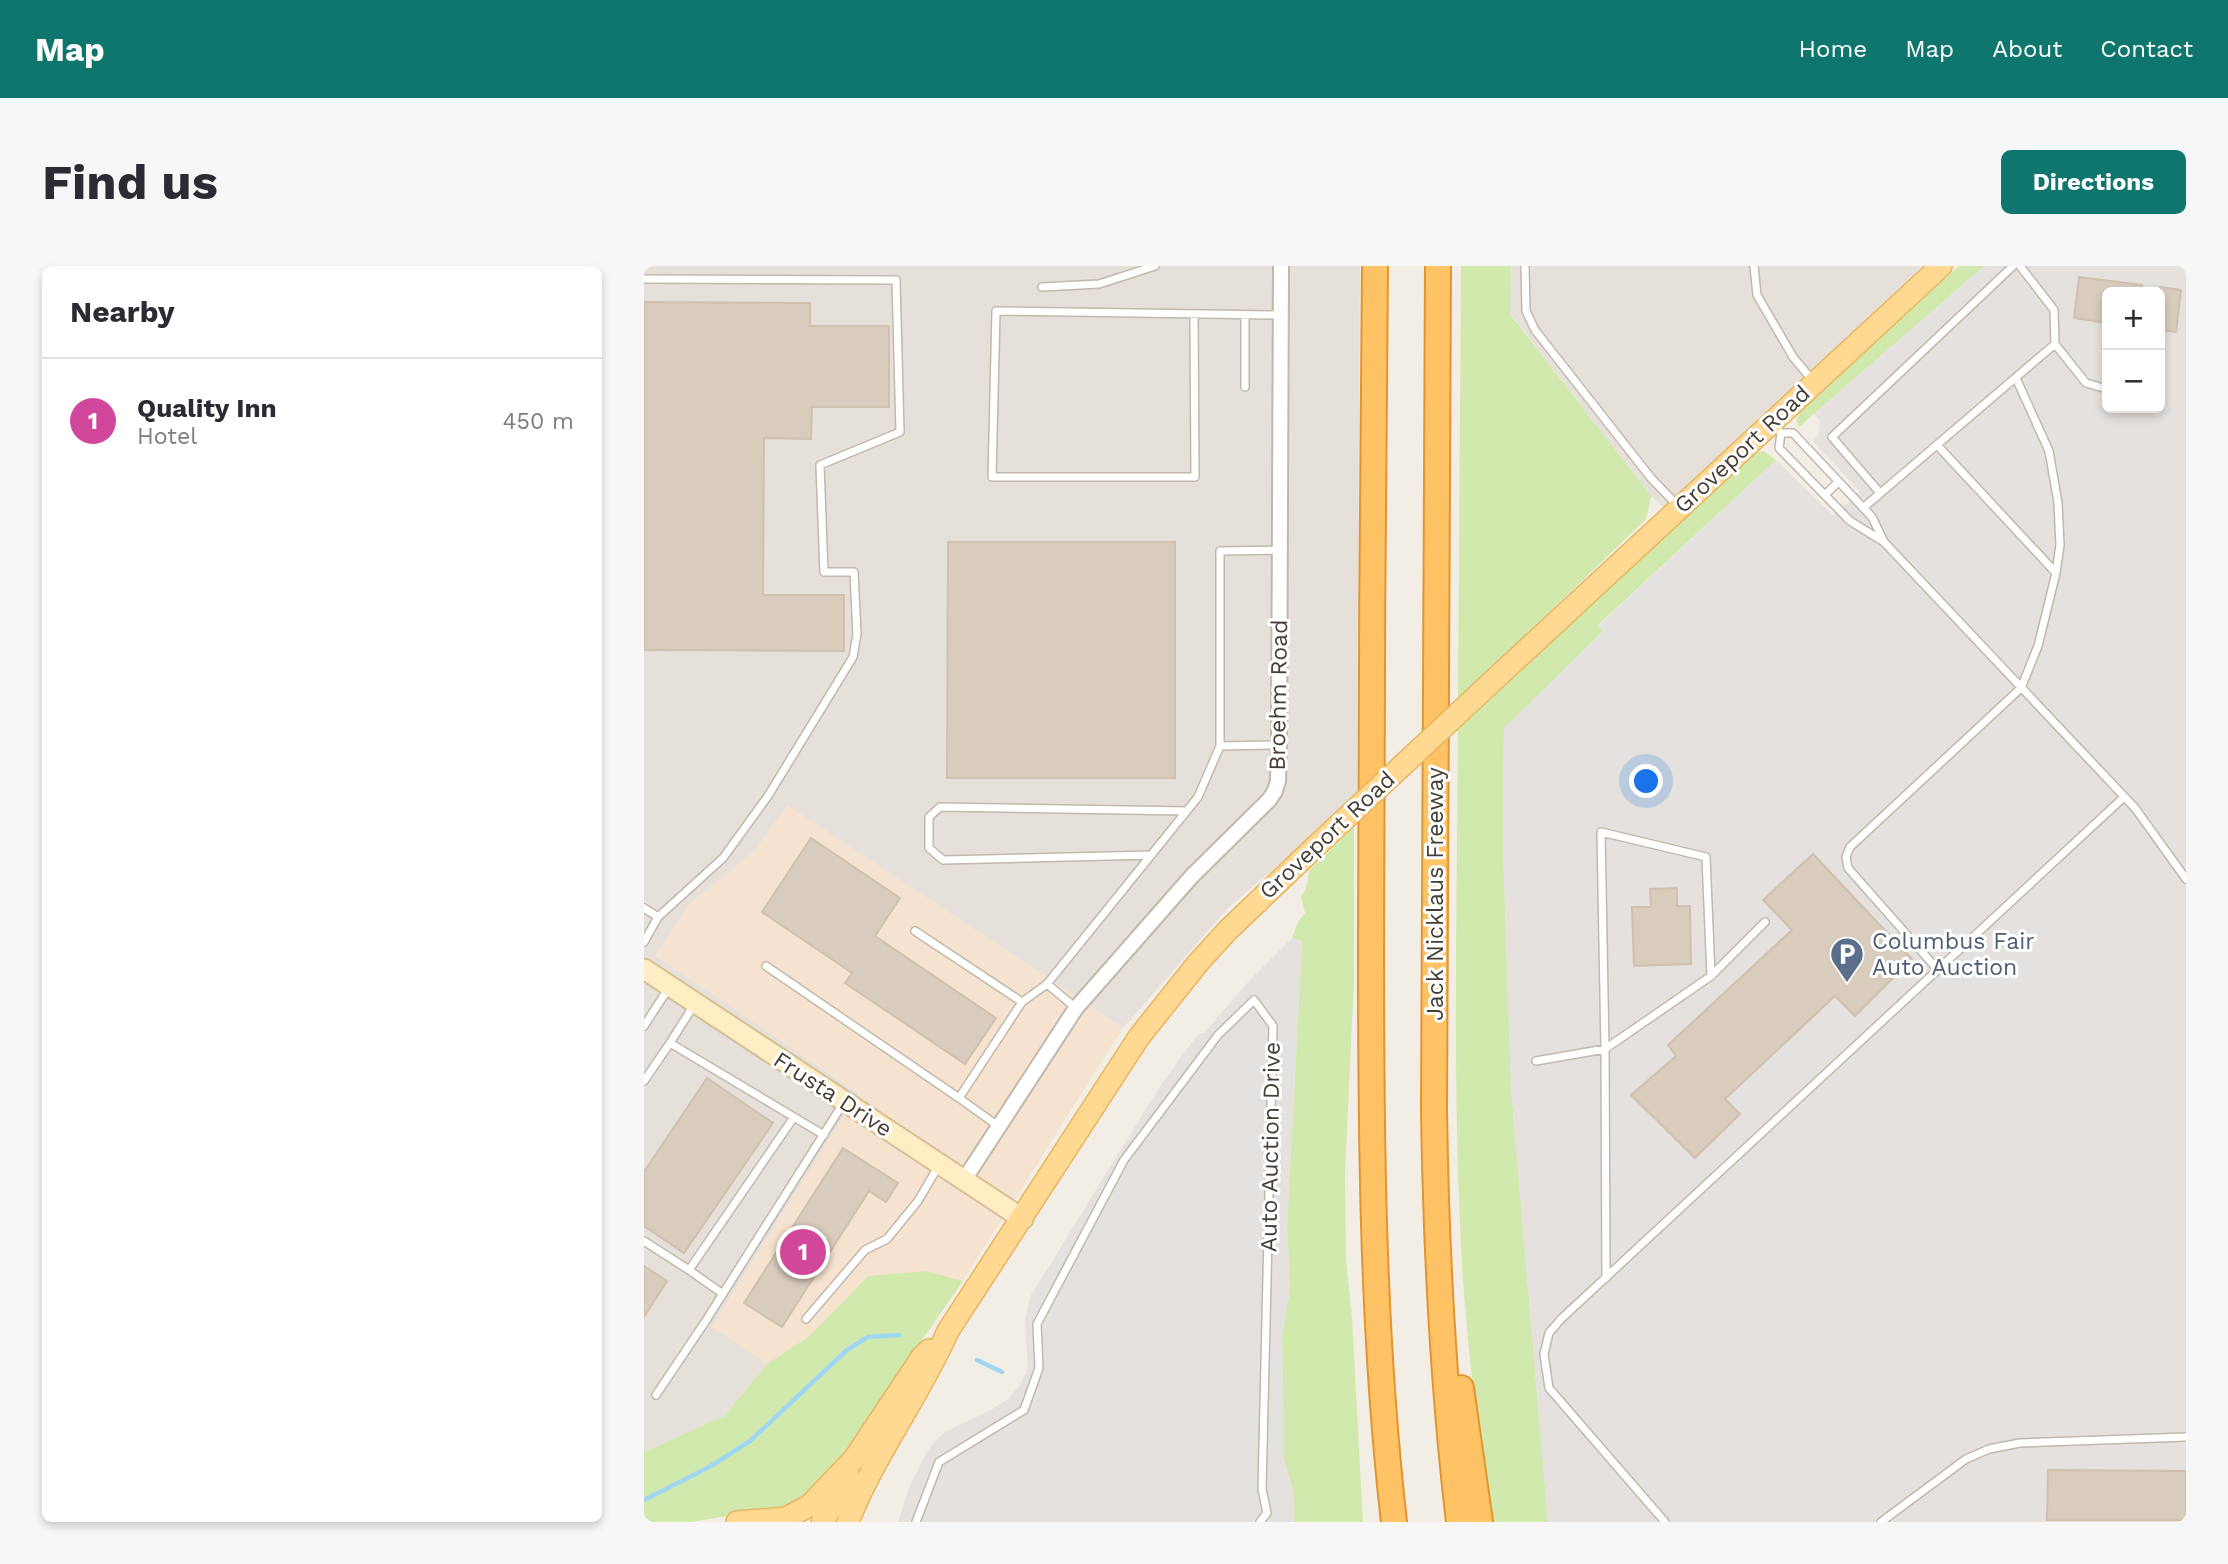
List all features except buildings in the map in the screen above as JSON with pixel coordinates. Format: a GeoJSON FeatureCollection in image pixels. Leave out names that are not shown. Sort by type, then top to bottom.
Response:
{"type":"FeatureCollection","features":[{"type":"Feature","properties":{"kind":"highway"},"geometry":{"type":"LineString","coordinates":[[1375,266],[1371,1161],[1377,1303],[1394,1522]]}},
{"type":"Feature","properties":{"kind":"highway","name":"Jack Nicklaus Freeway"},"geometry":{"type":"LineString","coordinates":[[1438,266],[1435,1215],[1444,1377],[1459,1522]]}},
{"type":"Feature","properties":{"kind":"highway"},"geometry":{"type":"LineString","coordinates":[[1435,1215],[1480,1522]]}},
{"type":"Feature","properties":{"kind":"highway"},"geometry":{"type":"LineString","coordinates":[[1385,1522],[1390,1480]]}},
{"type":"Feature","properties":{"kind":"main road","name":"Groveport Road"},"geometry":{"type":"LineString","coordinates":[[848,1522],[933,1365],[948,1331],[1125,1058],[1198,963],[1243,914],[1679,508],[1776,428],[1814,383],[1934,268]]}},
{"type":"Feature","properties":{"kind":"main road","name":"Groveport Road"},"geometry":{"type":"LineString","coordinates":[[822,1522],[836,1501],[854,1459],[922,1357],[948,1331]]}},
{"type":"Feature","properties":{"kind":"main road","name":"Groveport Road"},"geometry":{"type":"LineString","coordinates":[[737,1522],[786,1518],[803,1511],[854,1459]]}},
{"type":"Feature","properties":{"kind":"street","name":"Broehm Road"},"geometry":{"type":"LineString","coordinates":[[964,1180],[1076,1008],[1192,876],[1275,791],[1278,781],[1279,745],[1281,266]]}},
{"type":"Feature","properties":{"kind":"street","name":"Frusta Drive"},"geometry":{"type":"LineString","coordinates":[[644,969],[1023,1219]]}},
{"type":"Feature","properties":{"kind":"lane"},"geometry":{"type":"LineString","coordinates":[[1042,287],[1098,284],[1155,266]]}},
{"type":"Feature","properties":{"kind":"lane"},"geometry":{"type":"LineString","coordinates":[[1525,266],[1527,311],[1535,330],[1651,478],[1679,508]]}},
{"type":"Feature","properties":{"kind":"lane"},"geometry":{"type":"LineString","coordinates":[[1754,266],[1757,295],[1793,357],[1814,383]]}},
{"type":"Feature","properties":{"kind":"lane"},"geometry":{"type":"LineString","coordinates":[[1880,493],[1832,436],[2013,266]]}},
{"type":"Feature","properties":{"kind":"lane"},"geometry":{"type":"LineString","coordinates":[[2020,266],[2054,310],[2055,344],[2086,383],[2102,388]]}},
{"type":"Feature","properties":{"kind":"lane"},"geometry":{"type":"LineString","coordinates":[[644,279],[896,280],[900,432],[820,466],[824,572],[854,572],[857,634],[853,656],[768,796],[723,858],[658,918],[644,942]]}},
{"type":"Feature","properties":{"kind":"lane"},"geometry":{"type":"LineString","coordinates":[[1195,314],[1195,477],[992,477],[996,311],[1281,315]]}},
{"type":"Feature","properties":{"kind":"lane"},"geometry":{"type":"LineString","coordinates":[[1245,314],[1245,387]]}},
{"type":"Feature","properties":{"kind":"lane"},"geometry":{"type":"LineString","coordinates":[[1863,508],[2055,344]]}},
{"type":"Feature","properties":{"kind":"lane"},"geometry":{"type":"LineString","coordinates":[[1938,970],[1848,868],[1846,857],[1850,847],[2021,688],[2038,646],[2056,573],[2060,545],[2059,503],[2049,452],[2016,378]]}},
{"type":"Feature","properties":{"kind":"lane"},"geometry":{"type":"LineString","coordinates":[[1884,542],[1871,517],[1793,433],[1776,428],[1779,448],[1850,521],[1884,542],[2135,808],[2186,879]]}},
{"type":"Feature","properties":{"kind":"lane"},"geometry":{"type":"LineString","coordinates":[[1937,445],[2056,573]]}},
{"type":"Feature","properties":{"kind":"lane"},"geometry":{"type":"LineString","coordinates":[[1825,495],[1838,482]]}},
{"type":"Feature","properties":{"kind":"lane"},"geometry":{"type":"LineString","coordinates":[[959,1098],[1022,1002],[1046,984],[1198,797],[1220,746],[1220,551],[1280,550]]}},
{"type":"Feature","properties":{"kind":"lane"},"geometry":{"type":"LineString","coordinates":[[1220,746],[1279,745]]}},
{"type":"Feature","properties":{"kind":"lane"},"geometry":{"type":"LineString","coordinates":[[1665,1522],[1549,1388],[1544,1354],[1549,1333],[1560,1319],[2124,797]]}},
{"type":"Feature","properties":{"kind":"lane"},"geometry":{"type":"LineString","coordinates":[[1151,855],[943,860],[929,848],[929,817],[940,807],[1187,811]]}},
{"type":"Feature","properties":{"kind":"lane"},"geometry":{"type":"LineString","coordinates":[[1606,1278],[1601,832],[1706,857],[1711,976]]}},
{"type":"Feature","properties":{"kind":"lane"},"geometry":{"type":"LineString","coordinates":[[644,908],[658,918]]}},
{"type":"Feature","properties":{"kind":"lane"},"geometry":{"type":"LineString","coordinates":[[1536,1061],[1605,1049],[1711,976],[1765,922]]}},
{"type":"Feature","properties":{"kind":"lane"},"geometry":{"type":"LineString","coordinates":[[915,931],[1022,1002]]}},
{"type":"Feature","properties":{"kind":"lane"},"geometry":{"type":"LineString","coordinates":[[766,966],[999,1126]]}},
{"type":"Feature","properties":{"kind":"lane"},"geometry":{"type":"LineString","coordinates":[[1046,984],[1076,1008]]}},
{"type":"Feature","properties":{"kind":"lane"},"geometry":{"type":"LineString","coordinates":[[644,1026],[670,986]]}},
{"type":"Feature","properties":{"kind":"lane","name":"Auto Auction Drive"},"geometry":{"type":"LineString","coordinates":[[916,1522],[939,1462],[1024,1410],[1039,1368],[1037,1324],[1124,1160],[1218,1035],[1254,1000],[1273,1026],[1262,1489],[1267,1513],[1260,1522]]}},
{"type":"Feature","properties":{"kind":"lane"},"geometry":{"type":"LineString","coordinates":[[644,1082],[695,1003]]}},
{"type":"Feature","properties":{"kind":"lane"},"geometry":{"type":"LineString","coordinates":[[670,1043],[824,1135]]}},
{"type":"Feature","properties":{"kind":"lane"},"geometry":{"type":"LineString","coordinates":[[656,1395],[845,1101]]}},
{"type":"Feature","properties":{"kind":"lane"},"geometry":{"type":"LineString","coordinates":[[689,1270],[794,1117]]}},
{"type":"Feature","properties":{"kind":"lane"},"geometry":{"type":"LineString","coordinates":[[806,1319],[865,1250],[887,1239],[918,1201],[940,1164]]}},
{"type":"Feature","properties":{"kind":"lane"},"geometry":{"type":"LineString","coordinates":[[644,1241],[723,1294]]}},
{"type":"Feature","properties":{"kind":"lane"},"geometry":{"type":"LineString","coordinates":[[1881,1522],[1966,1459],[1989,1448],[2020,1443],[2186,1437]]}},
{"type":"Feature","properties":{"kind":"shaded area"},"geometry":{"type":"Polygon","coordinates":[[[644,266],[1360,266],[1357,797],[1228,908],[1123,1028],[787,805],[755,851],[689,904],[655,956],[858,1093],[712,1327],[767,1364],[724,1416],[644,1452],[644,266]]]}},
{"type":"Feature","properties":{"kind":"shaded area"},"geometry":{"type":"Polygon","coordinates":[[[1511,266],[1922,266],[1665,509],[1651,496],[1510,313],[1511,266]]]}},
{"type":"Feature","properties":{"kind":"shaded area","name":"Columbus Fair Auto Auction"},"geometry":{"type":"Polygon","coordinates":[[[1984,266],[2186,266],[2186,1522],[1548,1522],[1511,1087],[1503,844],[1504,728],[1603,631],[1598,626],[1776,460],[1834,516],[1859,491],[1813,441],[1819,433],[1820,421],[1814,414],[1984,266]]]}},
{"type":"Feature","properties":{"kind":"shaded area"},"geometry":{"type":"Polygon","coordinates":[[[787,805],[1123,1028],[963,1281],[926,1271],[868,1276],[808,1337],[767,1364],[712,1328],[858,1093],[654,956],[689,904],[755,851],[787,805]]]}},
{"type":"Feature","properties":{"kind":"shaded area"},"geometry":{"type":"Polygon","coordinates":[[[1292,938],[1302,941],[1287,1227],[1290,1289],[1282,1335],[1284,1460],[1293,1491],[1294,1522],[898,1522],[909,1488],[933,1443],[945,1432],[1008,1399],[1020,1385],[1028,1367],[1025,1322],[1030,1297],[1162,1083],[1199,1033],[1204,1033],[1249,981],[1292,938]]]}},
{"type":"Feature","properties":{"kind":"green space"},"geometry":{"type":"Polygon","coordinates":[[[1461,266],[1511,266],[1510,314],[1651,496],[1646,519],[1458,697],[1461,266]]]}},
{"type":"Feature","properties":{"kind":"green space"},"geometry":{"type":"Polygon","coordinates":[[[1959,266],[1984,266],[1799,427],[1796,421],[1801,409],[1959,266]]]}},
{"type":"Feature","properties":{"kind":"green space"},"geometry":{"type":"Polygon","coordinates":[[[1764,451],[1776,460],[1598,625],[1603,631],[1504,729],[1503,844],[1511,1087],[1548,1522],[1490,1522],[1467,1329],[1459,1197],[1456,997],[1458,730],[1754,453],[1764,451]]]}},
{"type":"Feature","properties":{"kind":"green space"},"geometry":{"type":"Polygon","coordinates":[[[1354,827],[1354,979],[1345,1174],[1346,1259],[1352,1318],[1363,1522],[1294,1522],[1293,1491],[1284,1460],[1282,1335],[1290,1289],[1287,1227],[1302,941],[1292,938],[1305,913],[1301,896],[1306,889],[1309,871],[1354,827]]]}},
{"type":"Feature","properties":{"kind":"green space"},"geometry":{"type":"Polygon","coordinates":[[[926,1271],[963,1281],[813,1496],[786,1513],[740,1514],[691,1522],[644,1522],[644,1452],[724,1416],[767,1364],[808,1337],[868,1276],[926,1271]]]}},
{"type":"Feature","properties":{"kind":"waterway"},"geometry":{"type":"LineString","coordinates":[[644,1500],[711,1466],[750,1441],[847,1350],[868,1337],[899,1335]]}},
{"type":"Feature","properties":{"kind":"waterway"},"geometry":{"type":"LineString","coordinates":[[977,1360],[1002,1372]]}},
{"type":"Feature","properties":{"kind":"place","name":"Columbus Fair Auto Auction"},"geometry":{"type":"Point","coordinates":[1847,984]}},
{"type":"Feature","properties":{"kind":"place","name":"Quality Inn"},"geometry":{"type":"Point","coordinates":[803,1252]}}]}
